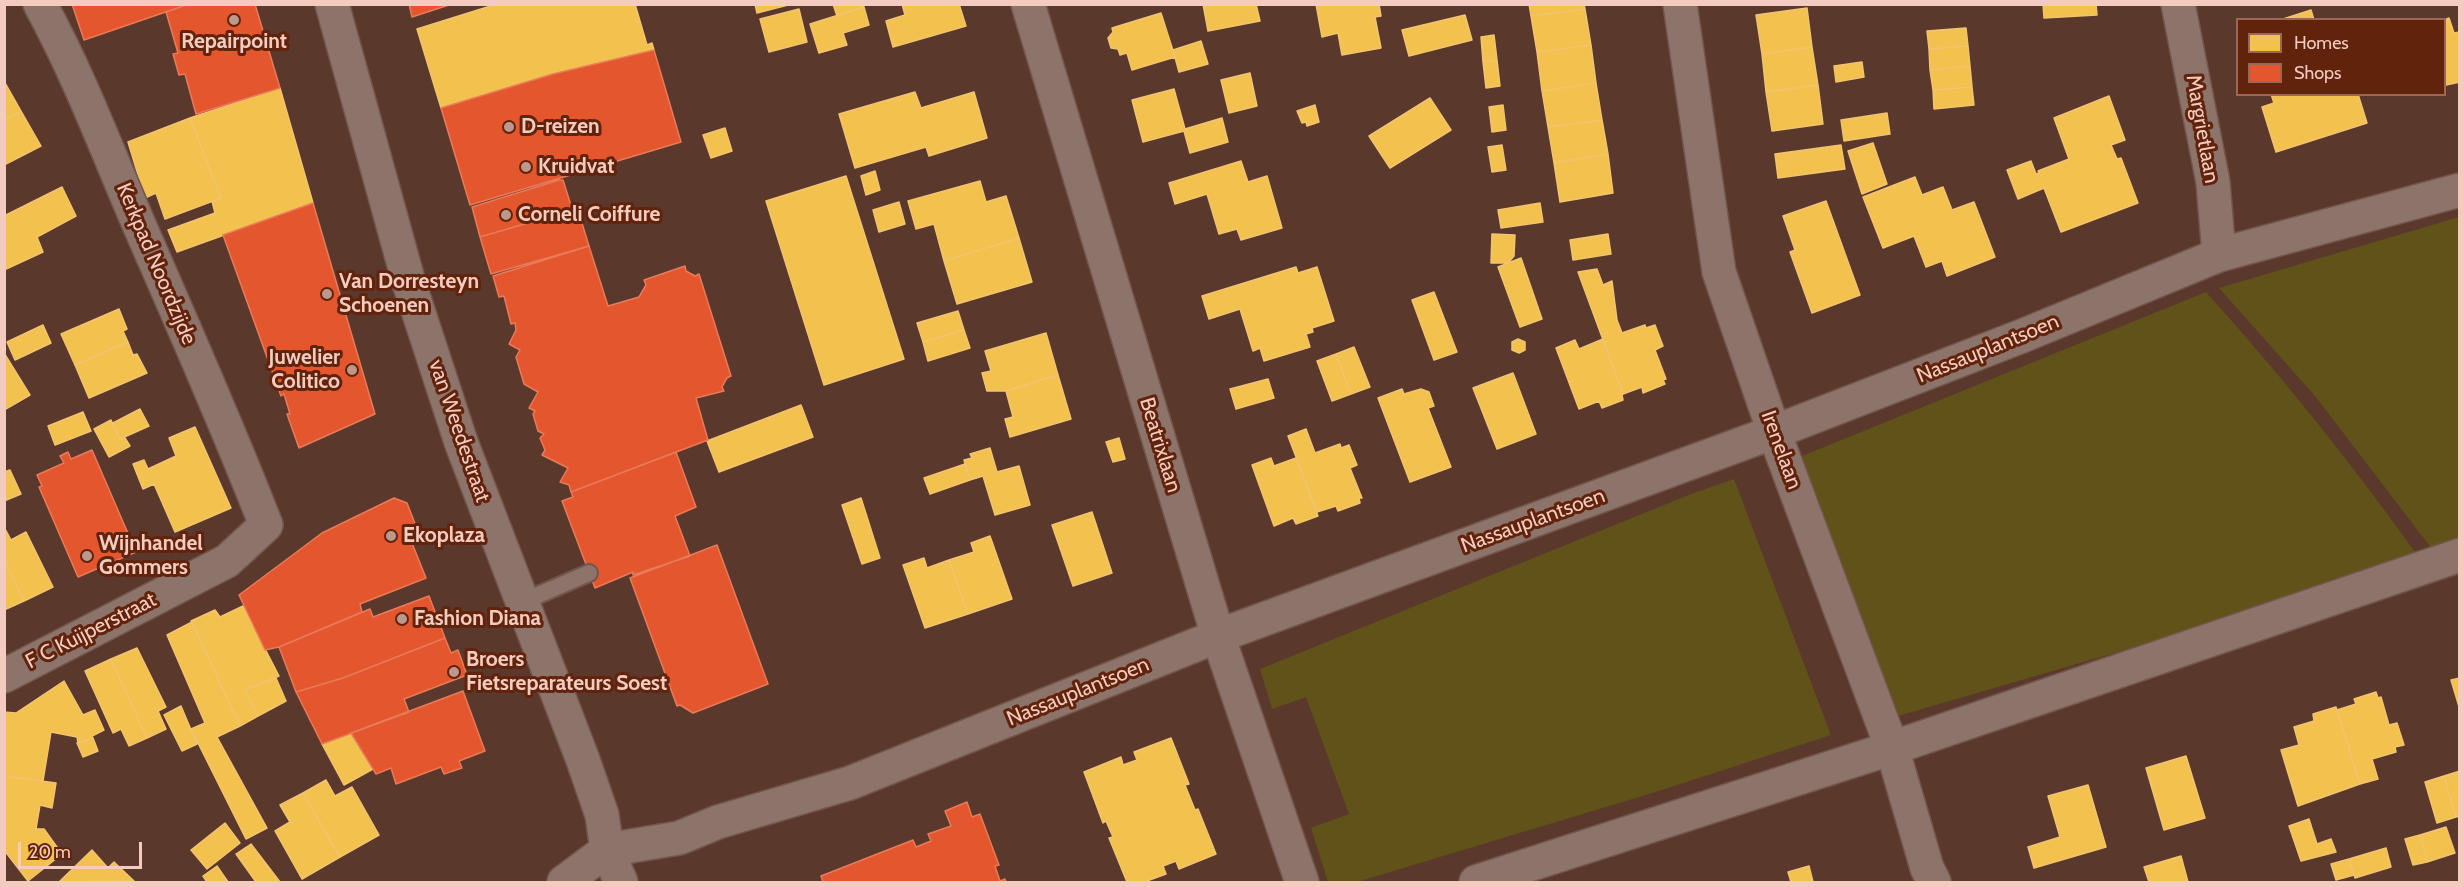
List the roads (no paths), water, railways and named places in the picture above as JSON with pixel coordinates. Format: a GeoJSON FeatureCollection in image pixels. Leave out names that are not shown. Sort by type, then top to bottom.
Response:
{"type":"FeatureCollection","features":[{"type":"Feature","properties":{"kind":"street","name":"Kerkpad Noordzijde"},"geometry":{"type":"LineString","coordinates":[[40,4],[55,31],[108,153],[237,452],[266,525]]}},
{"type":"Feature","properties":{"kind":"street","name":"van Weedestraat"},"geometry":{"type":"LineString","coordinates":[[332,4],[409,283],[461,442],[591,782],[602,815],[607,850],[621,882]]}},
{"type":"Feature","properties":{"kind":"street","name":"Beatrixlaan"},"geometry":{"type":"LineString","coordinates":[[1028,4],[1218,636],[1302,882]]}},
{"type":"Feature","properties":{"kind":"street","name":"Irenelaan"},"geometry":{"type":"LineString","coordinates":[[1680,4],[1719,272],[1774,432],[1892,748],[1926,868],[1934,882]]}},
{"type":"Feature","properties":{"kind":"street","name":"Margrietlaan"},"geometry":{"type":"LineString","coordinates":[[2178,4],[2213,182],[2219,255]]}},
{"type":"Feature","properties":{"kind":"street","name":"Nassauplantsoen"},"geometry":{"type":"LineString","coordinates":[[607,850],[679,838],[718,822],[850,783],[1218,636],[1774,432],[2022,336],[2219,255],[2460,190]]}},
{"type":"Feature","properties":{"kind":"street","name":"F C Kuijperstraat"},"geometry":{"type":"LineString","coordinates":[[4,676],[227,561],[266,525]]}},
{"type":"Feature","properties":{"kind":"street"},"geometry":{"type":"LineString","coordinates":[[1476,882],[1892,748],[2460,555]]}},
{"type":"Feature","properties":{"kind":"street"},"geometry":{"type":"LineString","coordinates":[[564,882],[607,850]]}},
{"type":"Feature","properties":{"kind":"lane"},"geometry":{"type":"LineString","coordinates":[[522,602],[589,573]]}},
{"type":"Feature","properties":{"kind":"place","name":"Repairpoint"},"geometry":{"type":"Point","coordinates":[234,20]}},
{"type":"Feature","properties":{"kind":"place","name":"D-reizen"},"geometry":{"type":"Point","coordinates":[509,127]}},
{"type":"Feature","properties":{"kind":"place","name":"Kruidvat"},"geometry":{"type":"Point","coordinates":[526,167]}},
{"type":"Feature","properties":{"kind":"place","name":"Corneli Coiffure"},"geometry":{"type":"Point","coordinates":[506,215]}},
{"type":"Feature","properties":{"kind":"place","name":"Van Dorresteyn Schoenen"},"geometry":{"type":"Point","coordinates":[327,294]}},
{"type":"Feature","properties":{"kind":"place","name":"Juwelier Colitico"},"geometry":{"type":"Point","coordinates":[352,370]}},
{"type":"Feature","properties":{"kind":"place","name":"Ekoplaza"},"geometry":{"type":"Point","coordinates":[391,536]}},
{"type":"Feature","properties":{"kind":"place","name":"Wijnhandel Gommers"},"geometry":{"type":"Point","coordinates":[87,556]}},
{"type":"Feature","properties":{"kind":"place","name":"Fashion Diana"},"geometry":{"type":"Point","coordinates":[402,619]}},
{"type":"Feature","properties":{"kind":"place","name":"Broers Fietsreparateurs Soest"},"geometry":{"type":"Point","coordinates":[454,672]}}]}
